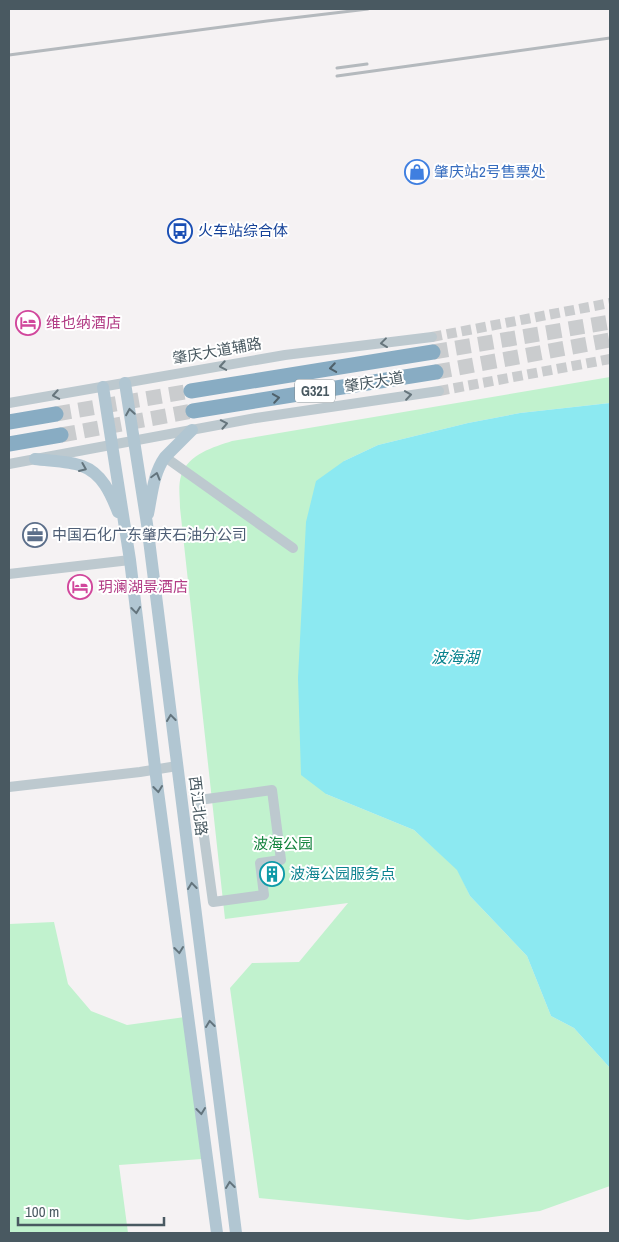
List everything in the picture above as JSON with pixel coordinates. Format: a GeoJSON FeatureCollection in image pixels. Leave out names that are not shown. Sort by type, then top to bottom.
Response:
{"type":"FeatureCollection","features":[{"type":"Feature","properties":{"kind":"highway","name":"肇庆大道"},"geometry":{"type":"LineString","coordinates":[[191,391],[433,345]]}},
{"type":"Feature","properties":{"kind":"highway","name":"肇庆大道"},"geometry":{"type":"LineString","coordinates":[[193,411],[436,372]]}},
{"type":"Feature","properties":{"kind":"highway"},"geometry":{"type":"LineString","coordinates":[[9,422],[56,414]]}},
{"type":"Feature","properties":{"kind":"highway"},"geometry":{"type":"LineString","coordinates":[[9,444],[61,436]]}},
{"type":"Feature","properties":{"kind":"main road","name":"西江北路"},"geometry":{"type":"LineString","coordinates":[[125,383],[147,524],[236,1233]]}},
{"type":"Feature","properties":{"kind":"main road"},"geometry":{"type":"LineString","coordinates":[[103,387],[126,527],[217,1233]]}},
{"type":"Feature","properties":{"kind":"main road"},"geometry":{"type":"LineString","coordinates":[[126,527],[147,524],[156,475],[165,457],[192,430]]}},
{"type":"Feature","properties":{"kind":"main road"},"geometry":{"type":"LineString","coordinates":[[35,459],[83,466],[94,473],[104,483],[126,527]]}},
{"type":"Feature","properties":{"kind":"street","name":"肇庆大道辅路"},"geometry":{"type":"LineString","coordinates":[[9,403],[286,355],[433,345]]}},
{"type":"Feature","properties":{"kind":"street"},"geometry":{"type":"LineString","coordinates":[[9,464],[256,418],[439,391]]}},
{"type":"Feature","properties":{"kind":"street"},"geometry":{"type":"LineString","coordinates":[[165,457],[293,548]]}},
{"type":"Feature","properties":{"kind":"street"},"geometry":{"type":"LineString","coordinates":[[9,574],[130,560]]}},
{"type":"Feature","properties":{"kind":"street"},"geometry":{"type":"LineString","coordinates":[[9,787],[177,766]]}},
{"type":"Feature","properties":{"kind":"street"},"geometry":{"type":"LineString","coordinates":[[272,790],[281,860],[260,863],[264,896],[213,902],[199,800],[272,790]]}},
{"type":"Feature","properties":{"kind":"green space","name":"波海公园"},"geometry":{"type":"Polygon","coordinates":[[[610,377],[610,403],[520,413],[468,423],[378,445],[344,461],[326,794],[414,830],[458,870],[470,896],[527,956],[551,1016],[574,1028],[610,1068],[610,1186],[540,1211],[468,1220],[259,1198],[230,988],[252,963],[299,962],[348,903],[225,919],[180,508],[179,488],[184,468],[202,452],[232,441],[610,377]]]}},
{"type":"Feature","properties":{"kind":"green space"},"geometry":{"type":"Polygon","coordinates":[[[54,922],[68,984],[91,1011],[127,1025],[185,1017],[202,1159],[119,1165],[128,1233],[9,1233],[9,924],[54,922]]]}},
{"type":"Feature","properties":{"kind":"water","name":"波海湖"},"geometry":{"type":"Polygon","coordinates":[[[610,403],[610,1068],[574,1028],[551,1016],[527,956],[470,896],[457,870],[414,830],[326,794],[301,775],[298,678],[306,522],[316,481],[344,461],[378,445],[468,423],[520,413],[610,403]]]}},
{"type":"Feature","properties":{"kind":"tunnel"},"geometry":{"type":"LineString","coordinates":[[432,337],[610,303]]}},
{"type":"Feature","properties":{"kind":"tunnel"},"geometry":{"type":"LineString","coordinates":[[433,352],[610,322]]}},
{"type":"Feature","properties":{"kind":"tunnel"},"geometry":{"type":"LineString","coordinates":[[436,372],[610,340]]}},
{"type":"Feature","properties":{"kind":"tunnel"},"geometry":{"type":"LineString","coordinates":[[439,391],[610,359]]}},
{"type":"Feature","properties":{"kind":"tunnel"},"geometry":{"type":"LineString","coordinates":[[56,414],[191,391]]}},
{"type":"Feature","properties":{"kind":"tunnel"},"geometry":{"type":"LineString","coordinates":[[61,435],[193,411]]}},
{"type":"Feature","properties":{"kind":"railway"},"geometry":{"type":"LineString","coordinates":[[9,55],[368,9]]}},
{"type":"Feature","properties":{"kind":"railway"},"geometry":{"type":"LineString","coordinates":[[337,76],[610,38]]}},
{"type":"Feature","properties":{"kind":"railway"},"geometry":{"type":"LineString","coordinates":[[337,68],[367,64]]}},
{"type":"Feature","properties":{"kind":"place","name":"肇庆站2号售票处"},"geometry":{"type":"Point","coordinates":[417,172]}},
{"type":"Feature","properties":{"kind":"place","name":"火车站综合体"},"geometry":{"type":"Point","coordinates":[180,231]}},
{"type":"Feature","properties":{"kind":"place","name":"维也纳酒店"},"geometry":{"type":"Point","coordinates":[28,323]}},
{"type":"Feature","properties":{"kind":"place","name":"中国石化广东肇庆石油分公司"},"geometry":{"type":"Point","coordinates":[35,535]}},
{"type":"Feature","properties":{"kind":"place","name":"玥澜湖景酒店"},"geometry":{"type":"Point","coordinates":[80,587]}},
{"type":"Feature","properties":{"kind":"place","name":"波海公园服务点"},"geometry":{"type":"Point","coordinates":[272,874]}}]}
